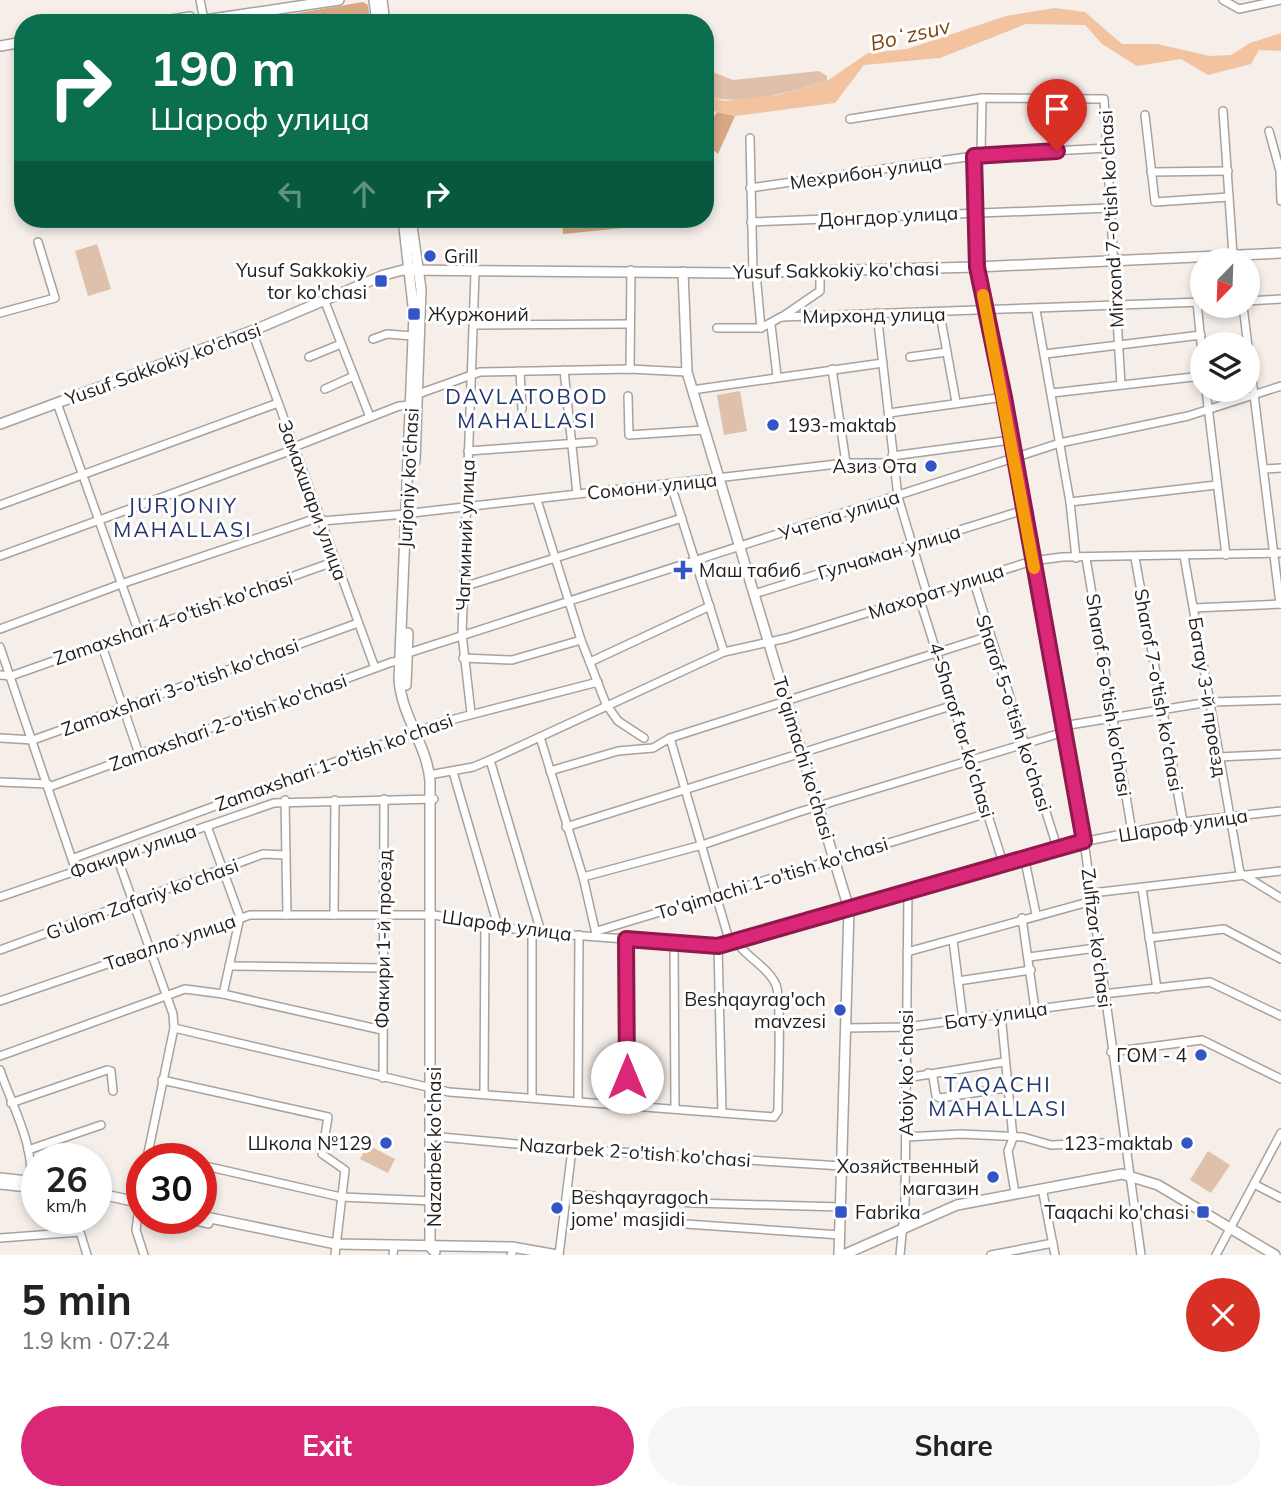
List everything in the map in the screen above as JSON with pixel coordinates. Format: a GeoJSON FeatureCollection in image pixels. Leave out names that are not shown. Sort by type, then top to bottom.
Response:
{"type":"FeatureCollection","features":[{"type":"Feature","properties":{"kind":"main road"},"geometry":{"type":"LineString","coordinates":[[210,14],[302,0]]}},
{"type":"Feature","properties":{"kind":"main road"},"geometry":{"type":"LineString","coordinates":[[245,14],[339,0]]}},
{"type":"Feature","properties":{"kind":"main road","name":"Jurjoniy ko'chasi"},"geometry":{"type":"LineString","coordinates":[[405,228],[414,273],[402,701],[418,733]]}},
{"type":"Feature","properties":{"kind":"main road"},"geometry":{"type":"LineString","coordinates":[[384,275],[401,263],[411,249],[411,228]]}},
{"type":"Feature","properties":{"kind":"main road"},"geometry":{"type":"LineString","coordinates":[[411,249],[433,274],[421,289]]}},
{"type":"Feature","properties":{"kind":"main road","name":"Yusuf Sakkokiy ko'chasi"},"geometry":{"type":"LineString","coordinates":[[1260,255],[1281,253]]}},
{"type":"Feature","properties":{"kind":"main road","name":"Yusuf Sakkokiy ko'chasi"},"geometry":{"type":"LineString","coordinates":[[325,302],[384,275],[414,273],[631,270],[755,273],[1190,258]]}},
{"type":"Feature","properties":{"kind":"main road","name":"To'qimachi ko'chasi"},"geometry":{"type":"LineString","coordinates":[[683,272],[684,351],[687,372],[849,909],[841,1255]]}},
{"type":"Feature","properties":{"kind":"main road","name":"Yusuf Sakkokiy ko'chasi"},"geometry":{"type":"LineString","coordinates":[[0,424],[325,302],[394,277],[414,273]]}},
{"type":"Feature","properties":{"kind":"main road","name":"Jurjoniy ko'chasi"},"geometry":{"type":"LineString","coordinates":[[409,514],[418,394],[421,289],[414,273]]}},
{"type":"Feature","properties":{"kind":"main road","name":"Nazarbek ko'chasi"},"geometry":{"type":"LineString","coordinates":[[418,733],[432,775],[431,1136],[434,1250]]}},
{"type":"Feature","properties":{"kind":"main road"},"geometry":{"type":"LineString","coordinates":[[841,1255],[958,1210],[1128,1177]]}},
{"type":"Feature","properties":{"kind":"main road"},"geometry":{"type":"LineString","coordinates":[[857,1255],[943,1209],[1015,1193],[1128,1177],[1158,1185],[1264,1255]]}},
{"type":"Feature","properties":{"kind":"main road"},"geometry":{"type":"LineString","coordinates":[[0,1178],[21,1182]]}},
{"type":"Feature","properties":{"kind":"main road"},"geometry":{"type":"LineString","coordinates":[[0,1184],[21,1184]]}},
{"type":"Feature","properties":{"kind":"main road"},"geometry":{"type":"LineString","coordinates":[[217,1220],[336,1250]]}},
{"type":"Feature","properties":{"kind":"main road"},"geometry":{"type":"LineString","coordinates":[[217,1224],[336,1250],[512,1247],[558,1255]]}},
{"type":"Feature","properties":{"kind":"main road"},"geometry":{"type":"LineString","coordinates":[[1229,1231],[1275,1255]]}},
{"type":"Feature","properties":{"kind":"main road"},"geometry":{"type":"LineString","coordinates":[[434,1250],[528,1255]]}},
{"type":"Feature","properties":{"kind":"street"},"geometry":{"type":"LineString","coordinates":[[1223,0],[1239,9],[1281,0]]}},
{"type":"Feature","properties":{"kind":"street","name":"Mirxond 7-o'tish ko'chasi"},"geometry":{"type":"LineString","coordinates":[[850,120],[982,98],[1103,98],[1121,384]]}},
{"type":"Feature","properties":{"kind":"street","name":"Zulfizor ko'chasi"},"geometry":{"type":"LineString","coordinates":[[982,98],[977,156],[977,267],[1004,397],[1084,841],[1096,948],[1140,1255]]}},
{"type":"Feature","properties":{"kind":"street"},"geometry":{"type":"LineString","coordinates":[[1223,111],[1235,248]]}},
{"type":"Feature","properties":{"kind":"street"},"geometry":{"type":"LineString","coordinates":[[1144,115],[1155,202],[1229,197]]}},
{"type":"Feature","properties":{"kind":"street"},"geometry":{"type":"LineString","coordinates":[[1269,131],[1280,171],[1281,201]]}},
{"type":"Feature","properties":{"kind":"street"},"geometry":{"type":"LineString","coordinates":[[750,138],[751,222],[761,328]]}},
{"type":"Feature","properties":{"kind":"street","name":"Мехрибон улица"},"geometry":{"type":"LineString","coordinates":[[750,188],[977,156],[1107,148]]}},
{"type":"Feature","properties":{"kind":"street"},"geometry":{"type":"LineString","coordinates":[[1151,172],[1228,171]]}},
{"type":"Feature","properties":{"kind":"street","name":"Донгдор улица"},"geometry":{"type":"LineString","coordinates":[[751,222],[1110,208]]}},
{"type":"Feature","properties":{"kind":"street"},"geometry":{"type":"LineString","coordinates":[[0,313],[55,298],[38,242]]}},
{"type":"Feature","properties":{"kind":"street"},"geometry":{"type":"LineString","coordinates":[[629,369],[631,270]]}},
{"type":"Feature","properties":{"kind":"street"},"geometry":{"type":"LineString","coordinates":[[781,317],[820,291],[820,271]]}},
{"type":"Feature","properties":{"kind":"street","name":"Чагминий улица"},"geometry":{"type":"LineString","coordinates":[[471,713],[462,635],[475,273]]}},
{"type":"Feature","properties":{"kind":"street"},"geometry":{"type":"LineString","coordinates":[[1260,300],[1281,299]]}},
{"type":"Feature","properties":{"kind":"street"},"geometry":{"type":"LineString","coordinates":[[325,302],[370,417]]}},
{"type":"Feature","properties":{"kind":"street","name":"Мирхонд улица"},"geometry":{"type":"LineString","coordinates":[[717,328],[761,328],[771,325],[781,317],[877,313],[940,314],[1190,302]]}},
{"type":"Feature","properties":{"kind":"street"},"geometry":{"type":"LineString","coordinates":[[1036,310],[1070,502],[1076,558]]}},
{"type":"Feature","properties":{"kind":"street","name":"4-Sharof tor ko'chasi"},"geometry":{"type":"LineString","coordinates":[[877,313],[898,497],[938,653],[1003,863]]}},
{"type":"Feature","properties":{"kind":"street"},"geometry":{"type":"LineString","coordinates":[[940,314],[956,402]]}},
{"type":"Feature","properties":{"kind":"street"},"geometry":{"type":"LineString","coordinates":[[474,325],[630,324]]}},
{"type":"Feature","properties":{"kind":"street"},"geometry":{"type":"LineString","coordinates":[[771,325],[777,376]]}},
{"type":"Feature","properties":{"kind":"street","name":"Замахшари улица"},"geometry":{"type":"LineString","coordinates":[[252,331],[375,668]]}},
{"type":"Feature","properties":{"kind":"street"},"geometry":{"type":"LineString","coordinates":[[373,339],[387,334],[413,336]]}},
{"type":"Feature","properties":{"kind":"street"},"geometry":{"type":"LineString","coordinates":[[1045,354],[1190,336]]}},
{"type":"Feature","properties":{"kind":"street"},"geometry":{"type":"LineString","coordinates":[[309,358],[341,344]]}},
{"type":"Feature","properties":{"kind":"street"},"geometry":{"type":"LineString","coordinates":[[910,357],[947,352]]}},
{"type":"Feature","properties":{"kind":"street"},"geometry":{"type":"LineString","coordinates":[[692,390],[883,363]]}},
{"type":"Feature","properties":{"kind":"street"},"geometry":{"type":"LineString","coordinates":[[418,394],[480,372],[629,369],[687,372]]}},
{"type":"Feature","properties":{"kind":"street"},"geometry":{"type":"LineString","coordinates":[[832,369],[846,463]]}},
{"type":"Feature","properties":{"kind":"street"},"geometry":{"type":"LineString","coordinates":[[564,370],[577,494]]}},
{"type":"Feature","properties":{"kind":"street"},"geometry":{"type":"LineString","coordinates":[[520,371],[522,409]]}},
{"type":"Feature","properties":{"kind":"street"},"geometry":{"type":"LineString","coordinates":[[325,390],[354,376]]}},
{"type":"Feature","properties":{"kind":"street"},"geometry":{"type":"LineString","coordinates":[[1052,393],[1190,377]]}},
{"type":"Feature","properties":{"kind":"street","name":"Учтепа улица"},"geometry":{"type":"LineString","coordinates":[[1260,392],[1281,386]]}},
{"type":"Feature","properties":{"kind":"street"},"geometry":{"type":"LineString","coordinates":[[628,396],[627,433],[632,435],[704,430]]}},
{"type":"Feature","properties":{"kind":"street"},"geometry":{"type":"LineString","coordinates":[[889,413],[1004,397]]}},
{"type":"Feature","properties":{"kind":"street"},"geometry":{"type":"LineString","coordinates":[[0,505],[278,402]]}},
{"type":"Feature","properties":{"kind":"street"},"geometry":{"type":"LineString","coordinates":[[1207,402],[1226,555]]}},
{"type":"Feature","properties":{"kind":"street","name":"Учтепа улица"},"geometry":{"type":"LineString","coordinates":[[404,658],[462,635],[569,599],[898,497],[1060,443],[1188,416],[1229,402]]}},
{"type":"Feature","properties":{"kind":"street"},"geometry":{"type":"LineString","coordinates":[[1194,608],[1281,604],[1278,553],[1256,402]]}},
{"type":"Feature","properties":{"kind":"street"},"geometry":{"type":"LineString","coordinates":[[57,403],[138,630]]}},
{"type":"Feature","properties":{"kind":"street"},"geometry":{"type":"LineString","coordinates":[[0,556],[295,448],[399,406],[411,405]]}},
{"type":"Feature","properties":{"kind":"street","name":"Сомони улица"},"geometry":{"type":"LineString","coordinates":[[0,629],[121,583],[321,519],[409,514],[671,485],[893,459],[1011,440]]}},
{"type":"Feature","properties":{"kind":"street"},"geometry":{"type":"LineString","coordinates":[[468,451],[593,442]]}},
{"type":"Feature","properties":{"kind":"street"},"geometry":{"type":"LineString","coordinates":[[1264,469],[1281,468]]}},
{"type":"Feature","properties":{"kind":"street"},"geometry":{"type":"LineString","coordinates":[[671,485],[724,652]]}},
{"type":"Feature","properties":{"kind":"street"},"geometry":{"type":"LineString","coordinates":[[1070,502],[1216,485]]}},
{"type":"Feature","properties":{"kind":"street"},"geometry":{"type":"LineString","coordinates":[[537,500],[581,640],[606,704],[618,721],[644,738]]}},
{"type":"Feature","properties":{"kind":"street","name":"Гулчаман улица"},"geometry":{"type":"LineString","coordinates":[[754,594],[1024,510]]}},
{"type":"Feature","properties":{"kind":"street"},"geometry":{"type":"LineString","coordinates":[[463,587],[682,518]]}},
{"type":"Feature","properties":{"kind":"street","name":"Махорат улица"},"geometry":{"type":"LineString","coordinates":[[432,775],[453,772],[490,760],[606,704],[724,652],[769,642],[1032,561],[1278,553]]}},
{"type":"Feature","properties":{"kind":"street","name":"Батау 3-й проезд"},"geometry":{"type":"LineString","coordinates":[[1184,556],[1240,873]]}},
{"type":"Feature","properties":{"kind":"street","name":"Sharof 6-o'tish ko'chasi"},"geometry":{"type":"LineString","coordinates":[[1086,558],[1132,831]]}},
{"type":"Feature","properties":{"kind":"street","name":"Sharof 7-o'tish ko'chasi"},"geometry":{"type":"LineString","coordinates":[[1135,558],[1183,822]]}},
{"type":"Feature","properties":{"kind":"street","name":"Zamaxshari 4-o'tish ko'chasi"},"geometry":{"type":"LineString","coordinates":[[11,676],[336,561]]}},
{"type":"Feature","properties":{"kind":"street","name":"Sharof 5-o'tish ko'chasi"},"geometry":{"type":"LineString","coordinates":[[973,579],[1022,743],[1057,847]]}},
{"type":"Feature","properties":{"kind":"street"},"geometry":{"type":"LineString","coordinates":[[590,662],[710,606]]}},
{"type":"Feature","properties":{"kind":"street","name":"Zamaxshari 3-o'tish ko'chasi"},"geometry":{"type":"LineString","coordinates":[[0,738],[33,740],[358,623]]}},
{"type":"Feature","properties":{"kind":"street"},"geometry":{"type":"LineString","coordinates":[[550,771],[618,751],[653,748],[670,738],[989,636]]}},
{"type":"Feature","properties":{"kind":"street"},"geometry":{"type":"LineString","coordinates":[[463,658],[512,660],[581,640]]}},
{"type":"Feature","properties":{"kind":"street"},"geometry":{"type":"LineString","coordinates":[[101,643],[139,754]]}},
{"type":"Feature","properties":{"kind":"street"},"geometry":{"type":"LineString","coordinates":[[0,648],[74,858],[76,871]]}},
{"type":"Feature","properties":{"kind":"street","name":"Zamaxshari 2-o'tish ko'chasi"},"geometry":{"type":"LineString","coordinates":[[0,782],[49,785],[404,658]]}},
{"type":"Feature","properties":{"kind":"street"},"geometry":{"type":"LineString","coordinates":[[0,675],[11,676]]}},
{"type":"Feature","properties":{"kind":"street","name":"Zamaxshari 1-o'tish ko'chasi"},"geometry":{"type":"LineString","coordinates":[[74,858],[471,713],[598,682]]}},
{"type":"Feature","properties":{"kind":"street"},"geometry":{"type":"LineString","coordinates":[[583,877],[702,845],[1063,729],[1209,702],[1281,699]]}},
{"type":"Feature","properties":{"kind":"street"},"geometry":{"type":"LineString","coordinates":[[566,827],[954,705]]}},
{"type":"Feature","properties":{"kind":"street"},"geometry":{"type":"LineString","coordinates":[[540,737],[583,877],[596,933]]}},
{"type":"Feature","properties":{"kind":"street"},"geometry":{"type":"LineString","coordinates":[[174,1028],[431,1089],[774,1118],[778,1111],[777,986],[766,968],[733,942],[715,894],[670,738]]}},
{"type":"Feature","properties":{"kind":"street"},"geometry":{"type":"LineString","coordinates":[[1218,757],[1281,754]]}},
{"type":"Feature","properties":{"kind":"street"},"geometry":{"type":"LineString","coordinates":[[490,760],[541,932]]}},
{"type":"Feature","properties":{"kind":"street"},"geometry":{"type":"LineString","coordinates":[[453,772],[498,926]]}},
{"type":"Feature","properties":{"kind":"street","name":"Факири 1-й проезд"},"geometry":{"type":"LineString","coordinates":[[383,1078],[384,799]]}},
{"type":"Feature","properties":{"kind":"street","name":"Факири улица"},"geometry":{"type":"LineString","coordinates":[[0,896],[285,800],[432,799]]}},
{"type":"Feature","properties":{"kind":"street"},"geometry":{"type":"LineString","coordinates":[[285,800],[288,915]]}},
{"type":"Feature","properties":{"kind":"street"},"geometry":{"type":"LineString","coordinates":[[334,915],[335,800]]}},
{"type":"Feature","properties":{"kind":"street","name":"Шароф улица"},"geometry":{"type":"LineString","coordinates":[[432,915],[532,932],[579,935],[596,933],[626,939],[718,946],[1057,847],[1183,822],[1281,811]]}},
{"type":"Feature","properties":{"kind":"street","name":"To'qimachi 1-o'tish ko'chasi"},"geometry":{"type":"LineString","coordinates":[[596,933],[715,894],[988,813]]}},
{"type":"Feature","properties":{"kind":"street"},"geometry":{"type":"LineString","coordinates":[[208,826],[240,917],[223,994]]}},
{"type":"Feature","properties":{"kind":"street","name":"G'ulom Zafariy ko'chasi"},"geometry":{"type":"LineString","coordinates":[[0,950],[224,871],[263,854],[286,855]]}},
{"type":"Feature","properties":{"kind":"street"},"geometry":{"type":"LineString","coordinates":[[1024,856],[1036,915]]}},
{"type":"Feature","properties":{"kind":"street"},"geometry":{"type":"LineString","coordinates":[[117,857],[132,903],[169,995],[174,1028],[150,1143]]}},
{"type":"Feature","properties":{"kind":"street"},"geometry":{"type":"LineString","coordinates":[[907,952],[1092,897],[1240,873],[1281,871]]}},
{"type":"Feature","properties":{"kind":"street"},"geometry":{"type":"LineString","coordinates":[[1240,873],[1281,898]]}},
{"type":"Feature","properties":{"kind":"street"},"geometry":{"type":"LineString","coordinates":[[1142,888],[1157,989]]}},
{"type":"Feature","properties":{"kind":"street","name":"Atoiy koʻchasi"},"geometry":{"type":"LineString","coordinates":[[900,1255],[906,1137],[908,890]]}},
{"type":"Feature","properties":{"kind":"street","name":"Тавалло улица"},"geometry":{"type":"LineString","coordinates":[[0,1001],[240,917],[432,915]]}},
{"type":"Feature","properties":{"kind":"street"},"geometry":{"type":"LineString","coordinates":[[1022,918],[1035,1009]]}},
{"type":"Feature","properties":{"kind":"street"},"geometry":{"type":"LineString","coordinates":[[484,1094],[485,924]]}},
{"type":"Feature","properties":{"kind":"street"},"geometry":{"type":"LineString","coordinates":[[1149,938],[1224,929],[1281,959]]}},
{"type":"Feature","properties":{"kind":"street"},"geometry":{"type":"LineString","coordinates":[[532,932],[532,1098]]}},
{"type":"Feature","properties":{"kind":"street"},"geometry":{"type":"LineString","coordinates":[[578,1102],[579,935]]}},
{"type":"Feature","properties":{"kind":"street"},"geometry":{"type":"LineString","coordinates":[[626,939],[627,1105]]}},
{"type":"Feature","properties":{"kind":"street"},"geometry":{"type":"LineString","coordinates":[[953,940],[963,1020]]}},
{"type":"Feature","properties":{"kind":"street"},"geometry":{"type":"LineString","coordinates":[[674,943],[675,1109]]}},
{"type":"Feature","properties":{"kind":"street"},"geometry":{"type":"LineString","coordinates":[[718,946],[722,1113]]}},
{"type":"Feature","properties":{"kind":"street"},"geometry":{"type":"LineString","coordinates":[[1029,957],[1096,948]]}},
{"type":"Feature","properties":{"kind":"street"},"geometry":{"type":"LineString","coordinates":[[229,966],[384,968]]}},
{"type":"Feature","properties":{"kind":"street"},"geometry":{"type":"LineString","coordinates":[[958,981],[1031,970]]}},
{"type":"Feature","properties":{"kind":"street","name":"Бату улица"},"geometry":{"type":"LineString","coordinates":[[846,1028],[907,1027],[963,1020],[1210,982],[1281,1016]]}},
{"type":"Feature","properties":{"kind":"street"},"geometry":{"type":"LineString","coordinates":[[0,1056],[185,989],[223,994],[382,1030]]}},
{"type":"Feature","properties":{"kind":"street"},"geometry":{"type":"LineString","coordinates":[[1001,1014],[1006,1088],[1013,1138],[1008,1150],[1015,1193]]}},
{"type":"Feature","properties":{"kind":"street"},"geometry":{"type":"LineString","coordinates":[[1111,1052],[1202,1040],[1281,1079]]}},
{"type":"Feature","properties":{"kind":"street"},"geometry":{"type":"LineString","coordinates":[[906,1077],[1004,1062]]}},
{"type":"Feature","properties":{"kind":"street"},"geometry":{"type":"LineString","coordinates":[[0,1070],[25,1143]]}},
{"type":"Feature","properties":{"kind":"street"},"geometry":{"type":"LineString","coordinates":[[11,1103],[107,1070],[111,1071],[113,1091]]}},
{"type":"Feature","properties":{"kind":"street"},"geometry":{"type":"LineString","coordinates":[[928,1073],[933,1077],[936,1096],[940,1098],[1006,1088]]}},
{"type":"Feature","properties":{"kind":"street"},"geometry":{"type":"LineString","coordinates":[[162,1080],[326,1115],[329,1119],[322,1152],[345,1170],[336,1250]]}},
{"type":"Feature","properties":{"kind":"street"},"geometry":{"type":"LineString","coordinates":[[48,1143],[101,1125]]}},
{"type":"Feature","properties":{"kind":"street"},"geometry":{"type":"LineString","coordinates":[[906,1137],[961,1134],[1051,1144],[1123,1142]]}},
{"type":"Feature","properties":{"kind":"street"},"geometry":{"type":"LineString","coordinates":[[1216,1255],[1280,1135]]}},
{"type":"Feature","properties":{"kind":"street","name":"Nazarbek 2-o'tish ko'chasi"},"geometry":{"type":"LineString","coordinates":[[431,1136],[572,1149],[842,1166]]}},
{"type":"Feature","properties":{"kind":"street"},"geometry":{"type":"LineString","coordinates":[[558,1255],[572,1149]]}},
{"type":"Feature","properties":{"kind":"street"},"geometry":{"type":"LineString","coordinates":[[217,1169],[341,1197],[432,1201]]}},
{"type":"Feature","properties":{"kind":"street"},"geometry":{"type":"LineString","coordinates":[[1254,1184],[1281,1198]]}},
{"type":"Feature","properties":{"kind":"street"},"geometry":{"type":"LineString","coordinates":[[1043,1193],[1055,1255]]}},
{"type":"Feature","properties":{"kind":"street"},"geometry":{"type":"LineString","coordinates":[[568,1194],[694,1203],[841,1207]]}},
{"type":"Feature","properties":{"kind":"street"},"geometry":{"type":"LineString","coordinates":[[686,1224],[840,1235]]}},
{"type":"Feature","properties":{"kind":"street"},"geometry":{"type":"LineString","coordinates":[[0,1238],[80,1232],[87,1255]]}},
{"type":"Feature","properties":{"kind":"street"},"geometry":{"type":"LineString","coordinates":[[137,1234],[144,1255]]}},
{"type":"Feature","properties":{"kind":"street"},"geometry":{"type":"LineString","coordinates":[[991,1255],[1052,1243]]}},
{"type":"Feature","properties":{"kind":"shaded area"},"geometry":{"type":"Polygon","coordinates":[[[363,2],[368,5],[369,14],[293,14],[363,2]]]}},
{"type":"Feature","properties":{"kind":"shaded area"},"geometry":{"type":"Polygon","coordinates":[[[1055,8],[1085,12],[1122,44],[1157,44],[1210,56],[1231,55],[1250,43],[1281,33],[1281,51],[1259,50],[1251,64],[1208,75],[1181,59],[1137,66],[1102,44],[1085,25],[1026,24],[940,58],[864,65],[835,103],[735,116],[714,111],[714,98],[725,101],[778,95],[827,81],[868,53],[907,49],[1006,16],[1055,8]]]}},
{"type":"Feature","properties":{"kind":"shaded area"},"geometry":{"type":"Polygon","coordinates":[[[819,71],[827,76],[827,81],[766,97],[714,98],[714,73],[733,80],[819,71]]]}},
{"type":"Feature","properties":{"kind":"shaded area"},"geometry":{"type":"Polygon","coordinates":[[[717,112],[735,116],[718,154],[714,151],[714,116],[717,112]]]}},
{"type":"Feature","properties":{"kind":"shaded area"},"geometry":{"type":"Polygon","coordinates":[[[563,228],[624,228],[563,234],[563,228]]]}},
{"type":"Feature","properties":{"kind":"shaded area"},"geometry":{"type":"Polygon","coordinates":[[[97,244],[111,289],[88,296],[75,251],[97,244]]]}},
{"type":"Feature","properties":{"kind":"shaded area"},"geometry":{"type":"Polygon","coordinates":[[[740,391],[747,431],[724,435],[717,395],[740,391]]]}},
{"type":"Feature","properties":{"kind":"shaded area"},"geometry":{"type":"Polygon","coordinates":[[[368,1145],[395,1159],[388,1173],[360,1159],[368,1145]]]}},
{"type":"Feature","properties":{"kind":"shaded area"},"geometry":{"type":"Polygon","coordinates":[[[1208,1151],[1230,1165],[1211,1193],[1190,1180],[1208,1151]]]}},
{"type":"Feature","properties":{"kind":"slow traffic"},"geometry":{"type":"LineString","coordinates":[[983,295],[1034,568]]}},
{"type":"Feature","properties":{"kind":"place","name":"Grill"},"geometry":{"type":"Point","coordinates":[430,256]}},
{"type":"Feature","properties":{"kind":"place","name":"Yusuf Sakkokiy tor ko'chasi"},"geometry":{"type":"Point","coordinates":[381,281]}},
{"type":"Feature","properties":{"kind":"place","name":"Журжоний"},"geometry":{"type":"Point","coordinates":[414,314]}},
{"type":"Feature","properties":{"kind":"place","name":"193-maktab"},"geometry":{"type":"Point","coordinates":[773,425]}},
{"type":"Feature","properties":{"kind":"place","name":"Азиз Ота"},"geometry":{"type":"Point","coordinates":[931,466]}},
{"type":"Feature","properties":{"kind":"place","name":"Маш табиб"},"geometry":{"type":"Point","coordinates":[683,570]}},
{"type":"Feature","properties":{"kind":"place","name":"Beshqayrag'och mavzesi"},"geometry":{"type":"Point","coordinates":[840,1010]}},
{"type":"Feature","properties":{"kind":"place","name":"ГОМ - 4"},"geometry":{"type":"Point","coordinates":[1201,1055]}},
{"type":"Feature","properties":{"kind":"place","name":"Школа №129"},"geometry":{"type":"Point","coordinates":[386,1143]}},
{"type":"Feature","properties":{"kind":"place","name":"123-maktab"},"geometry":{"type":"Point","coordinates":[1187,1143]}},
{"type":"Feature","properties":{"kind":"place","name":"Хозяйственный магазин"},"geometry":{"type":"Point","coordinates":[993,1177]}},
{"type":"Feature","properties":{"kind":"place","name":"Beshqayragoch jome' masjidi"},"geometry":{"type":"Point","coordinates":[557,1208]}},
{"type":"Feature","properties":{"kind":"place","name":"Fabrika"},"geometry":{"type":"Point","coordinates":[841,1212]}},
{"type":"Feature","properties":{"kind":"place","name":"Taqachi ko'chasi"},"geometry":{"type":"Point","coordinates":[1203,1212]}},
{"type":"Feature","properties":{"kind":"district","name":"DAVLATOBOD MAHALLASI"},"geometry":{"type":"Point","coordinates":[527,408]}},
{"type":"Feature","properties":{"kind":"district","name":"JURJONIY MAHALLASI"},"geometry":{"type":"Point","coordinates":[183,517]}},
{"type":"Feature","properties":{"kind":"district","name":"TAQACHI MAHALLASI"},"geometry":{"type":"Point","coordinates":[998,1096]}},
{"type":"Feature","properties":{"kind":"route"},"geometry":{"type":"LineString","coordinates":[[627,1077],[626,939],[718,946],[737,942],[1040,851],[1084,841],[1004,397],[977,267],[978,212],[974,156],[1057,151]]}},
{"type":"Feature","properties":{"kind":"water label","name":"Boʻzsuv"},"geometry":{"type":"Point","coordinates":[910,34]}}]}
